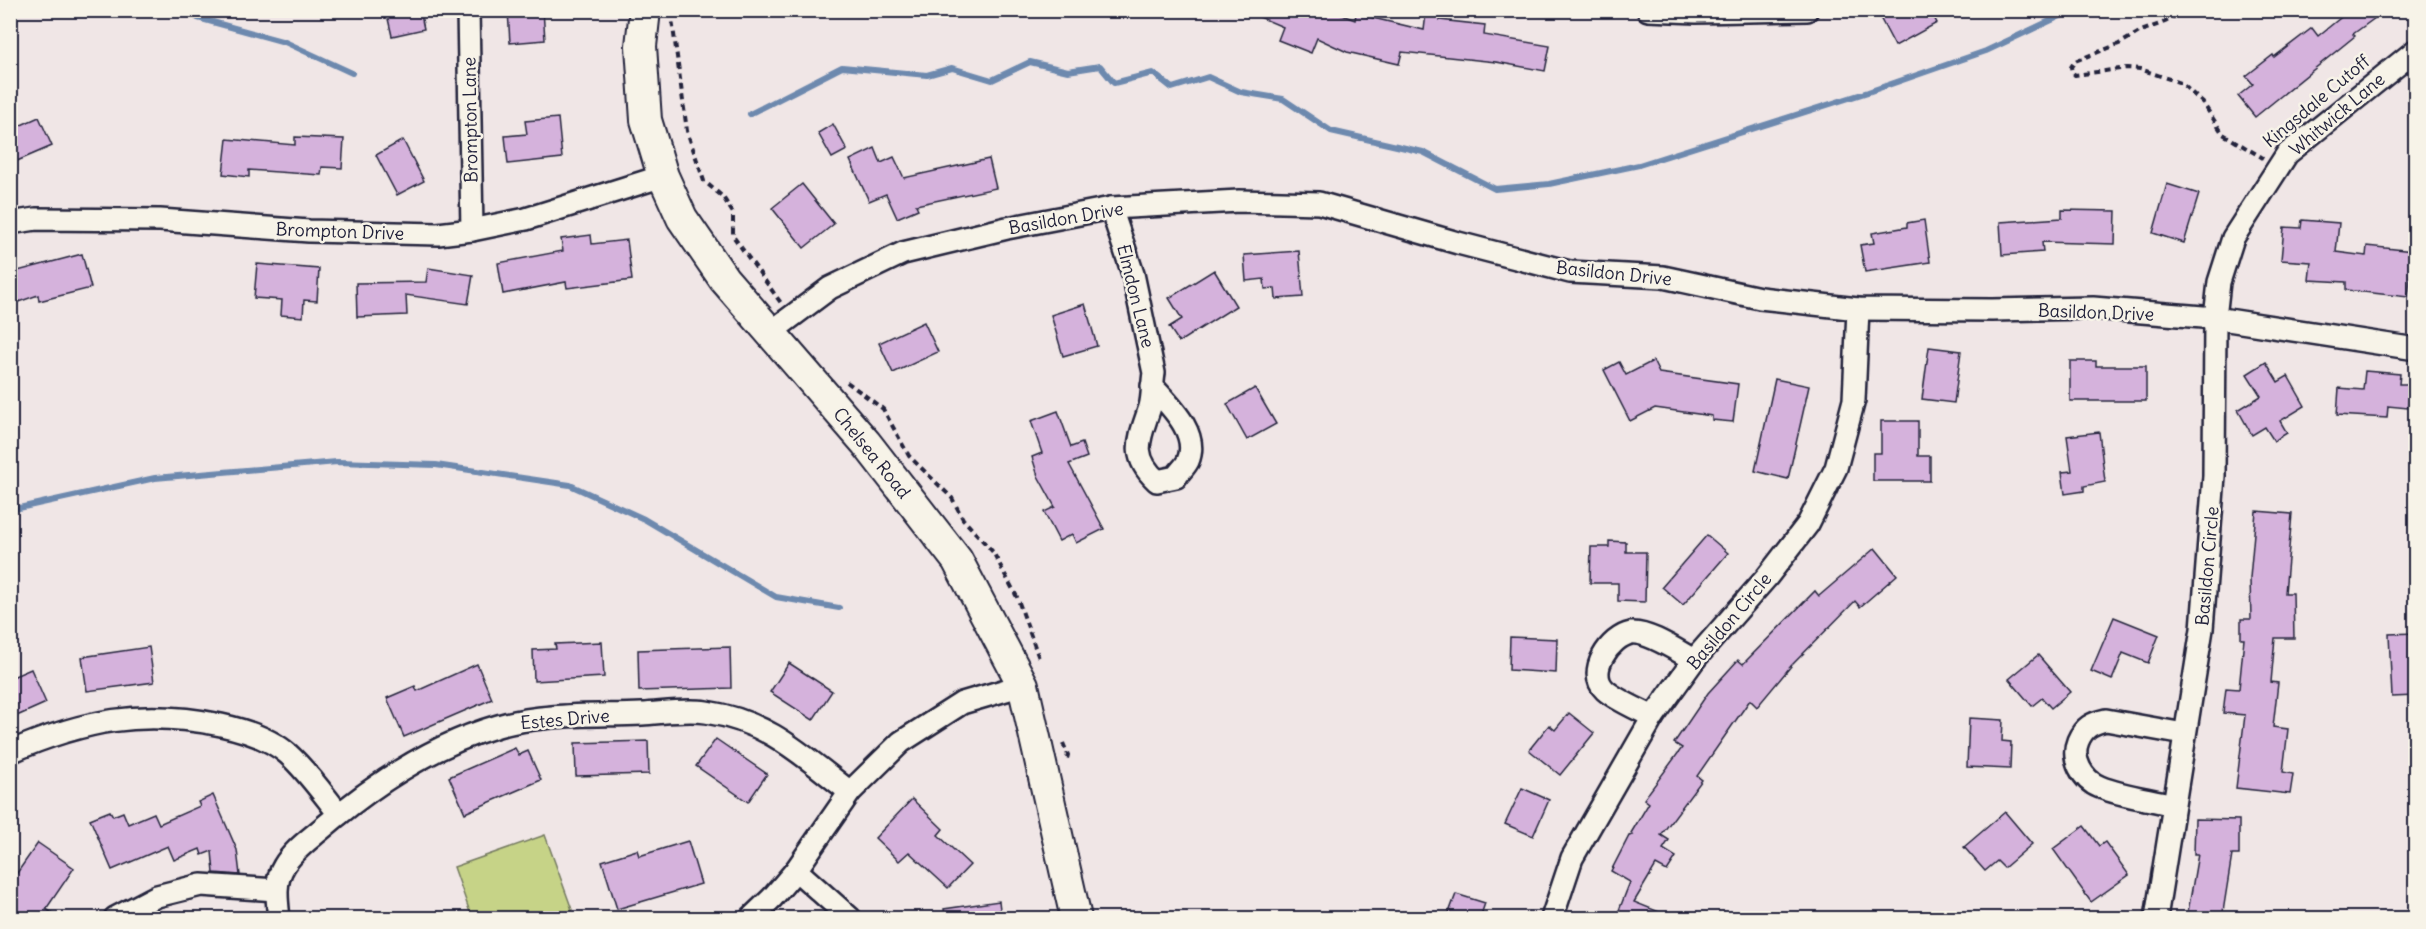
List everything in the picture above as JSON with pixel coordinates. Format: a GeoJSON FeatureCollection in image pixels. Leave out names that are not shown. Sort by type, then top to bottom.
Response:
{"type":"FeatureCollection","features":[{"type":"Feature","properties":{"kind":"street","name":"Brompton Lane"},"geometry":{"type":"LineString","coordinates":[[468,10],[472,230]]}},
{"type":"Feature","properties":{"kind":"street","name":"Chelsea Road"},"geometry":{"type":"LineString","coordinates":[[645,10],[641,46],[646,120],[663,176],[682,218],[724,279],[866,443],[957,560],[1023,685],[1076,918]]}},
{"type":"Feature","properties":{"kind":"street"},"geometry":{"type":"LineString","coordinates":[[1648,10],[1696,12],[1807,10]]}},
{"type":"Feature","properties":{"kind":"street","name":"Whitwick Lane"},"geometry":{"type":"LineString","coordinates":[[2216,318],[2219,282],[2233,238],[2287,154],[2415,50]]}},
{"type":"Feature","properties":{"kind":"street","name":"Brompton Drive"},"geometry":{"type":"LineString","coordinates":[[10,223],[36,219],[160,220],[309,231],[438,234],[526,219],[663,176]]}},
{"type":"Feature","properties":{"kind":"street","name":"Basildon Drive"},"geometry":{"type":"LineString","coordinates":[[771,332],[830,288],[903,253],[1007,228],[1111,207],[1239,201],[1319,203],[1570,272],[1663,277],[1760,298],[1858,309],[2093,308],[2216,318],[2415,350]]}},
{"type":"Feature","properties":{"kind":"street","name":"Elmdon Lane"},"geometry":{"type":"LineString","coordinates":[[1111,207],[1133,274],[1154,373],[1152,386]]}},
{"type":"Feature","properties":{"kind":"street","name":"Basildon Circle"},"geometry":{"type":"LineString","coordinates":[[1552,918],[1572,858],[1653,717],[1694,660],[1767,577],[1808,524],[1836,468],[1854,399],[1858,309]]}},
{"type":"Feature","properties":{"kind":"street","name":"Basildon Circle"},"geometry":{"type":"LineString","coordinates":[[2157,918],[2202,629],[2214,476],[2216,318]]}},
{"type":"Feature","properties":{"kind":"street"},"geometry":{"type":"LineString","coordinates":[[1653,717],[1604,690],[1599,678],[1600,665],[1606,651],[1619,638],[1632,633],[1646,635],[1694,660]]}},
{"type":"Feature","properties":{"kind":"street"},"geometry":{"type":"LineString","coordinates":[[750,918],[772,898],[796,870],[850,792],[901,742],[962,703],[1023,685]]}},
{"type":"Feature","properties":{"kind":"street","name":"Estes Drive"},"geometry":{"type":"LineString","coordinates":[[279,918],[276,890],[284,866],[301,846],[339,814],[391,777],[454,742],[499,726],[541,718],[704,711],[742,720],[775,735],[850,792]]}},
{"type":"Feature","properties":{"kind":"street"},"geometry":{"type":"LineString","coordinates":[[10,752],[53,734],[100,723],[147,717],[192,719],[234,728],[264,738],[288,754],[339,814]]}},
{"type":"Feature","properties":{"kind":"street"},"geometry":{"type":"LineString","coordinates":[[2173,805],[2098,786],[2086,777],[2077,764],[2076,747],[2083,730],[2093,722],[2106,720],[2184,734]]}},
{"type":"Feature","properties":{"kind":"street"},"geometry":{"type":"LineString","coordinates":[[796,870],[850,918]]}},
{"type":"Feature","properties":{"kind":"street"},"geometry":{"type":"LineString","coordinates":[[115,918],[157,896],[201,885],[276,890]]}},
{"type":"Feature","properties":{"kind":"path"},"geometry":{"type":"LineString","coordinates":[[671,10],[671,25],[687,130],[704,181],[723,197],[733,213],[733,236],[782,304]]}},
{"type":"Feature","properties":{"kind":"path","name":"Kingsdale Cutoff"},"geometry":{"type":"LineString","coordinates":[[2186,10],[2119,44],[2076,61],[2071,67],[2072,72],[2081,76],[2115,69],[2140,69],[2181,83],[2203,103],[2223,134],[2268,159]]}},
{"type":"Feature","properties":{"kind":"green space"},"geometry":{"type":"Polygon","coordinates":[[[545,835],[575,918],[472,918],[454,867],[545,835]]]}},
{"type":"Feature","properties":{"kind":"building"},"geometry":{"type":"Polygon","coordinates":[[[386,10],[420,10],[424,29],[392,36],[386,10]]]}},
{"type":"Feature","properties":{"kind":"building"},"geometry":{"type":"Polygon","coordinates":[[[508,10],[543,10],[545,40],[510,43],[508,10]]]}},
{"type":"Feature","properties":{"kind":"building"},"geometry":{"type":"Polygon","coordinates":[[[1243,10],[1329,10],[1355,20],[1356,14],[1424,30],[1426,14],[1441,16],[1440,20],[1485,25],[1484,35],[1550,46],[1545,71],[1496,62],[1402,52],[1399,64],[1347,52],[1317,38],[1311,53],[1278,40],[1283,27],[1243,10]]]}},
{"type":"Feature","properties":{"kind":"building"},"geometry":{"type":"Polygon","coordinates":[[[1876,10],[1930,10],[1937,23],[1895,46],[1876,10]]]}},
{"type":"Feature","properties":{"kind":"building"},"geometry":{"type":"Polygon","coordinates":[[[2350,10],[2386,10],[2353,34],[2355,36],[2255,117],[2238,96],[2253,84],[2246,76],[2312,28],[2318,36],[2350,10]]]}},
{"type":"Feature","properties":{"kind":"building"},"geometry":{"type":"Polygon","coordinates":[[[39,117],[52,146],[10,164],[10,130],[39,117]]]}},
{"type":"Feature","properties":{"kind":"building"},"geometry":{"type":"Polygon","coordinates":[[[558,118],[562,158],[508,164],[505,136],[527,134],[525,121],[558,118]]]}},
{"type":"Feature","properties":{"kind":"building"},"geometry":{"type":"Polygon","coordinates":[[[833,124],[847,150],[832,158],[818,133],[833,124]]]}},
{"type":"Feature","properties":{"kind":"building"},"geometry":{"type":"Polygon","coordinates":[[[295,137],[344,139],[342,168],[322,167],[321,175],[249,170],[249,177],[223,174],[227,139],[295,145],[295,137]]]}},
{"type":"Feature","properties":{"kind":"building"},"geometry":{"type":"Polygon","coordinates":[[[403,140],[424,181],[397,195],[376,155],[403,140]]]}},
{"type":"Feature","properties":{"kind":"building"},"geometry":{"type":"Polygon","coordinates":[[[875,148],[881,163],[894,157],[904,178],[989,159],[996,188],[916,205],[918,209],[897,218],[886,194],[869,201],[850,160],[875,148]]]}},
{"type":"Feature","properties":{"kind":"building"},"geometry":{"type":"Polygon","coordinates":[[[802,184],[834,224],[804,248],[772,208],[802,184]]]}},
{"type":"Feature","properties":{"kind":"building"},"geometry":{"type":"Polygon","coordinates":[[[2167,184],[2199,194],[2184,243],[2153,233],[2167,184]]]}},
{"type":"Feature","properties":{"kind":"building"},"geometry":{"type":"Polygon","coordinates":[[[2062,210],[2116,211],[2115,244],[2042,242],[2043,252],[2002,255],[2000,222],[2062,218],[2062,210]]]}},
{"type":"Feature","properties":{"kind":"building"},"geometry":{"type":"Polygon","coordinates":[[[1924,220],[1930,262],[1865,272],[1860,245],[1874,243],[1872,233],[1907,227],[1907,223],[1924,220]]]}},
{"type":"Feature","properties":{"kind":"building"},"geometry":{"type":"Polygon","coordinates":[[[2302,220],[2339,223],[2336,252],[2366,256],[2367,246],[2413,251],[2408,297],[2346,290],[2346,282],[2309,280],[2311,262],[2281,260],[2284,227],[2301,228],[2302,220]]]}},
{"type":"Feature","properties":{"kind":"building"},"geometry":{"type":"Polygon","coordinates":[[[591,235],[592,244],[627,240],[632,280],[567,288],[566,282],[503,294],[498,263],[563,251],[561,239],[591,235]]]}},
{"type":"Feature","properties":{"kind":"building"},"geometry":{"type":"Polygon","coordinates":[[[1299,251],[1303,297],[1276,299],[1275,288],[1265,289],[1264,279],[1246,281],[1244,255],[1299,251]]]}},
{"type":"Feature","properties":{"kind":"building"},"geometry":{"type":"Polygon","coordinates":[[[82,254],[91,288],[39,301],[38,295],[10,305],[10,273],[82,254]]]}},
{"type":"Feature","properties":{"kind":"building"},"geometry":{"type":"Polygon","coordinates":[[[257,264],[319,269],[317,301],[304,300],[303,317],[281,315],[282,300],[254,298],[257,264]]]}},
{"type":"Feature","properties":{"kind":"building"},"geometry":{"type":"Polygon","coordinates":[[[428,268],[473,275],[468,304],[406,295],[407,315],[357,317],[356,283],[426,282],[428,268]]]}},
{"type":"Feature","properties":{"kind":"building"},"geometry":{"type":"Polygon","coordinates":[[[1214,270],[1236,306],[1179,342],[1169,327],[1182,319],[1169,298],[1214,270]]]}},
{"type":"Feature","properties":{"kind":"building"},"geometry":{"type":"Polygon","coordinates":[[[1085,304],[1097,346],[1063,356],[1051,315],[1085,304]]]}},
{"type":"Feature","properties":{"kind":"building"},"geometry":{"type":"Polygon","coordinates":[[[924,322],[938,352],[893,373],[879,343],[924,322]]]}},
{"type":"Feature","properties":{"kind":"building"},"geometry":{"type":"Polygon","coordinates":[[[1929,347],[1961,351],[1954,403],[1922,399],[1929,347]]]}},
{"type":"Feature","properties":{"kind":"building"},"geometry":{"type":"Polygon","coordinates":[[[1653,361],[1659,373],[1738,384],[1733,422],[1712,420],[1712,416],[1655,408],[1630,421],[1604,370],[1619,362],[1626,375],[1653,361]]]}},
{"type":"Feature","properties":{"kind":"building"},"geometry":{"type":"Polygon","coordinates":[[[2070,361],[2096,361],[2096,366],[2146,366],[2146,401],[2070,401],[2070,361]]]}},
{"type":"Feature","properties":{"kind":"building"},"geometry":{"type":"Polygon","coordinates":[[[2266,362],[2278,382],[2288,376],[2305,406],[2280,421],[2287,433],[2274,441],[2265,427],[2252,435],[2238,410],[2261,396],[2247,374],[2266,362]]]}},
{"type":"Feature","properties":{"kind":"building"},"geometry":{"type":"Polygon","coordinates":[[[2365,371],[2400,374],[2399,384],[2410,384],[2408,408],[2388,406],[2387,418],[2337,415],[2339,388],[2363,390],[2365,371]]]}},
{"type":"Feature","properties":{"kind":"building"},"geometry":{"type":"Polygon","coordinates":[[[1775,379],[1809,386],[1788,479],[1755,471],[1775,379]]]}},
{"type":"Feature","properties":{"kind":"building"},"geometry":{"type":"Polygon","coordinates":[[[1255,388],[1276,424],[1247,440],[1227,404],[1255,388]]]}},
{"type":"Feature","properties":{"kind":"building"},"geometry":{"type":"Polygon","coordinates":[[[1058,411],[1071,447],[1082,443],[1087,457],[1069,464],[1104,529],[1076,543],[1072,534],[1059,541],[1044,512],[1055,507],[1038,476],[1032,457],[1042,453],[1031,421],[1058,411]]]}},
{"type":"Feature","properties":{"kind":"building"},"geometry":{"type":"Polygon","coordinates":[[[1881,421],[1918,421],[1918,456],[1930,456],[1930,481],[1873,481],[1873,453],[1881,453],[1881,421]]]}},
{"type":"Feature","properties":{"kind":"building"},"geometry":{"type":"Polygon","coordinates":[[[2099,432],[2105,482],[2084,486],[2084,491],[2065,494],[2062,472],[2072,471],[2067,436],[2099,432]]]}},
{"type":"Feature","properties":{"kind":"building"},"geometry":{"type":"Polygon","coordinates":[[[2256,511],[2292,514],[2285,593],[2293,593],[2294,638],[2275,638],[2271,682],[2278,683],[2273,727],[2288,729],[2283,772],[2293,774],[2290,794],[2236,788],[2245,715],[2223,713],[2226,688],[2239,689],[2244,639],[2241,639],[2241,619],[2251,619],[2250,578],[2256,511]]]}},
{"type":"Feature","properties":{"kind":"building"},"geometry":{"type":"Polygon","coordinates":[[[1707,535],[1728,553],[1683,605],[1662,587],[1707,535]]]}},
{"type":"Feature","properties":{"kind":"building"},"geometry":{"type":"Polygon","coordinates":[[[1609,541],[1626,542],[1626,552],[1646,552],[1645,602],[1618,601],[1618,583],[1590,583],[1591,547],[1609,547],[1609,541]]]}},
{"type":"Feature","properties":{"kind":"building"},"geometry":{"type":"Polygon","coordinates":[[[1875,548],[1897,575],[1860,607],[1855,601],[1791,666],[1757,707],[1750,700],[1697,776],[1702,780],[1661,835],[1669,840],[1663,849],[1676,857],[1667,871],[1656,865],[1634,902],[1674,918],[1616,918],[1630,882],[1611,871],[1649,803],[1644,799],[1682,748],[1674,743],[1708,693],[1738,660],[1743,664],[1815,591],[1819,596],[1875,548]]]}},
{"type":"Feature","properties":{"kind":"building"},"geometry":{"type":"Polygon","coordinates":[[[2114,617],[2159,635],[2148,663],[2123,653],[2112,680],[2091,671],[2114,617]]]}},
{"type":"Feature","properties":{"kind":"building"},"geometry":{"type":"Polygon","coordinates":[[[2415,633],[2415,696],[2392,697],[2389,634],[2415,633]]]}},
{"type":"Feature","properties":{"kind":"building"},"geometry":{"type":"Polygon","coordinates":[[[1510,637],[1557,639],[1556,673],[1509,670],[1510,637]]]}},
{"type":"Feature","properties":{"kind":"building"},"geometry":{"type":"Polygon","coordinates":[[[602,642],[604,677],[534,681],[533,650],[556,649],[555,644],[602,642]]]}},
{"type":"Feature","properties":{"kind":"building"},"geometry":{"type":"Polygon","coordinates":[[[149,647],[154,682],[87,691],[82,657],[149,647]]]}},
{"type":"Feature","properties":{"kind":"building"},"geometry":{"type":"Polygon","coordinates":[[[730,647],[731,688],[639,691],[638,650],[730,647]]]}},
{"type":"Feature","properties":{"kind":"building"},"geometry":{"type":"Polygon","coordinates":[[[2038,655],[2070,692],[2051,708],[2042,698],[2032,706],[2009,679],[2038,655]]]}},
{"type":"Feature","properties":{"kind":"building"},"geometry":{"type":"Polygon","coordinates":[[[789,663],[832,691],[813,720],[770,692],[789,663]]]}},
{"type":"Feature","properties":{"kind":"building"},"geometry":{"type":"Polygon","coordinates":[[[477,664],[492,699],[404,737],[387,698],[415,686],[417,691],[477,664]]]}},
{"type":"Feature","properties":{"kind":"building"},"geometry":{"type":"Polygon","coordinates":[[[31,669],[46,703],[10,719],[10,678],[31,669]]]}},
{"type":"Feature","properties":{"kind":"building"},"geometry":{"type":"Polygon","coordinates":[[[1569,713],[1594,733],[1560,775],[1529,750],[1549,725],[1555,730],[1569,713]]]}},
{"type":"Feature","properties":{"kind":"building"},"geometry":{"type":"Polygon","coordinates":[[[1969,718],[2003,720],[2002,741],[2011,742],[2010,769],[1967,767],[1969,718]]]}},
{"type":"Feature","properties":{"kind":"building"},"geometry":{"type":"Polygon","coordinates":[[[716,739],[767,774],[748,802],[696,766],[716,739]]]}},
{"type":"Feature","properties":{"kind":"building"},"geometry":{"type":"Polygon","coordinates":[[[648,741],[649,774],[576,776],[575,743],[648,741]]]}},
{"type":"Feature","properties":{"kind":"building"},"geometry":{"type":"Polygon","coordinates":[[[515,748],[519,755],[528,751],[541,780],[465,813],[449,777],[515,748]]]}},
{"type":"Feature","properties":{"kind":"building"},"geometry":{"type":"Polygon","coordinates":[[[1522,788],[1549,800],[1533,836],[1505,824],[1522,788]]]}},
{"type":"Feature","properties":{"kind":"building"},"geometry":{"type":"Polygon","coordinates":[[[213,795],[237,850],[240,875],[214,873],[212,851],[202,855],[200,849],[174,860],[168,846],[112,870],[90,819],[110,811],[113,816],[123,812],[128,824],[154,813],[159,824],[200,806],[198,802],[213,795]]]}},
{"type":"Feature","properties":{"kind":"building"},"geometry":{"type":"Polygon","coordinates":[[[912,799],[943,829],[938,835],[970,865],[948,888],[909,852],[899,861],[875,838],[912,799]]]}},
{"type":"Feature","properties":{"kind":"building"},"geometry":{"type":"Polygon","coordinates":[[[2005,812],[2032,844],[2004,868],[1997,861],[1985,871],[1964,847],[2005,812]]]}},
{"type":"Feature","properties":{"kind":"building"},"geometry":{"type":"Polygon","coordinates":[[[2195,819],[2239,820],[2239,855],[2232,855],[2222,918],[2188,912],[2198,854],[2194,854],[2195,819]]]}},
{"type":"Feature","properties":{"kind":"building"},"geometry":{"type":"Polygon","coordinates":[[[2084,826],[2099,846],[2105,842],[2129,875],[2091,902],[2053,849],[2084,826]]]}},
{"type":"Feature","properties":{"kind":"building"},"geometry":{"type":"Polygon","coordinates":[[[688,841],[701,884],[617,909],[602,861],[637,850],[639,856],[688,841]]]}},
{"type":"Feature","properties":{"kind":"building"},"geometry":{"type":"Polygon","coordinates":[[[38,843],[74,868],[46,909],[60,918],[10,918],[10,883],[38,843]]]}},
{"type":"Feature","properties":{"kind":"building"},"geometry":{"type":"Polygon","coordinates":[[[1456,894],[1485,903],[1480,918],[1447,918],[1456,894]]]}},
{"type":"Feature","properties":{"kind":"building"},"geometry":{"type":"Polygon","coordinates":[[[999,901],[1001,918],[945,918],[944,909],[999,901]]]}},
{"type":"Feature","properties":{"kind":"waterway"},"geometry":{"type":"LineString","coordinates":[[186,10],[198,18],[285,42],[352,73]]}},
{"type":"Feature","properties":{"kind":"waterway"},"geometry":{"type":"LineString","coordinates":[[750,114],[842,67],[927,75],[952,68],[992,80],[1030,62],[1068,71],[1100,66],[1114,83],[1153,73],[1172,88],[1208,77],[1241,92],[1283,99],[1331,131],[1423,152],[1495,189],[1549,184],[1639,165],[1868,92],[1986,51],[2073,10]]}},
{"type":"Feature","properties":{"kind":"waterway"},"geometry":{"type":"LineString","coordinates":[[10,510],[155,478],[337,462],[436,465],[570,485],[644,519],[776,597],[839,608]]}}]}
